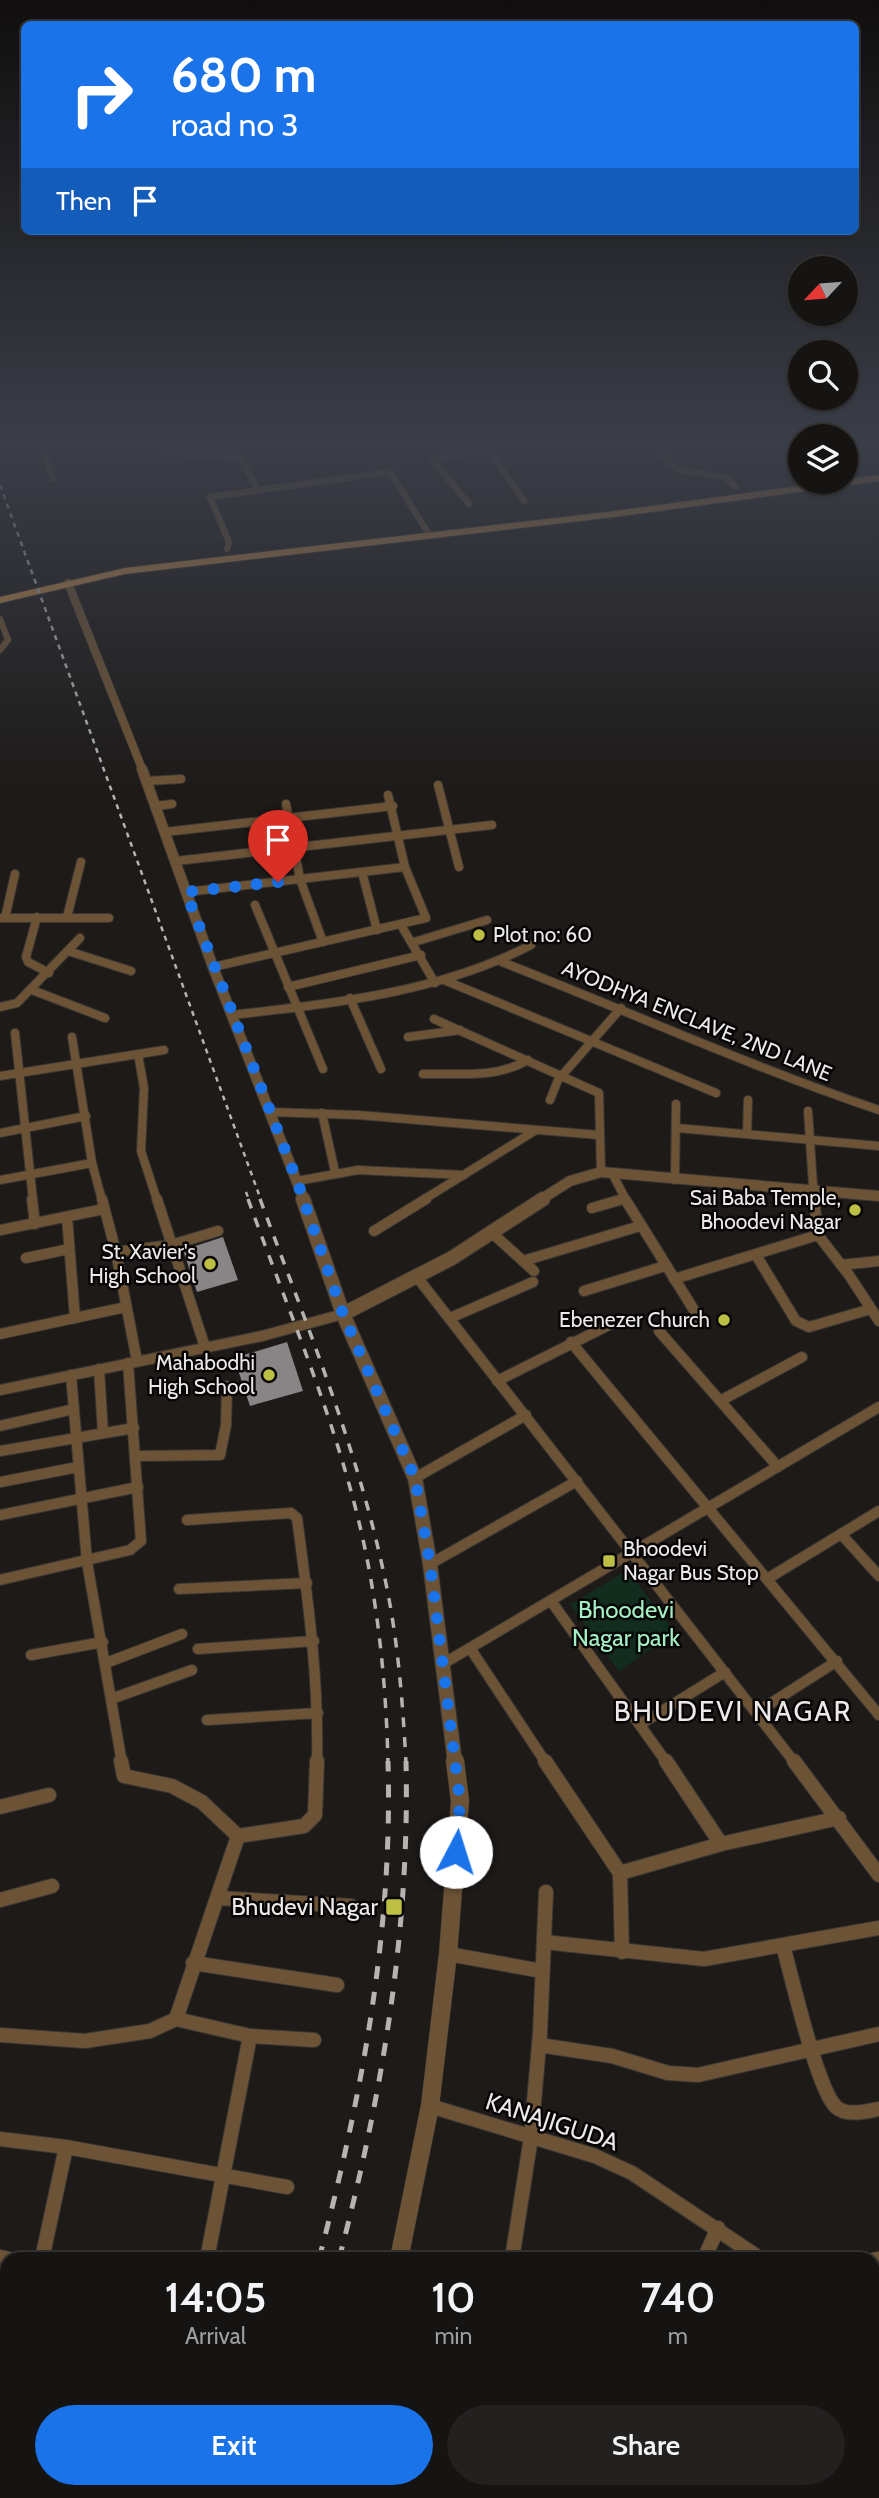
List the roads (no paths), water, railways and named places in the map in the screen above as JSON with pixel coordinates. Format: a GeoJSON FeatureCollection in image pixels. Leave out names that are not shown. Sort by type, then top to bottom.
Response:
{"type":"FeatureCollection","features":[{"type":"Feature","properties":{"kind":"main road"},"geometry":{"type":"LineString","coordinates":[[0,603],[125,571],[233,559]]}},
{"type":"Feature","properties":{"kind":"main road"},"geometry":{"type":"LineString","coordinates":[[69,585],[127,575],[271,559]]}},
{"type":"Feature","properties":{"kind":"street"},"geometry":{"type":"LineString","coordinates":[[69,585],[147,781],[213,967],[297,1181],[343,1314],[415,1478],[430,1564],[460,1801],[448,1954],[430,2106],[399,2252]]}},
{"type":"Feature","properties":{"kind":"street"},"geometry":{"type":"LineString","coordinates":[[0,619],[8,640],[0,650]]}},
{"type":"Feature","properties":{"kind":"street"},"geometry":{"type":"LineString","coordinates":[[147,781],[181,779]]}},
{"type":"Feature","properties":{"kind":"street"},"geometry":{"type":"LineString","coordinates":[[438,785],[459,867]]}},
{"type":"Feature","properties":{"kind":"street"},"geometry":{"type":"LineString","coordinates":[[213,967],[426,918],[405,867],[393,806],[388,795]]}},
{"type":"Feature","properties":{"kind":"street"},"geometry":{"type":"LineString","coordinates":[[156,806],[172,804]]}},
{"type":"Feature","properties":{"kind":"street"},"geometry":{"type":"LineString","coordinates":[[286,804],[300,879],[323,942]]}},
{"type":"Feature","properties":{"kind":"street"},"geometry":{"type":"LineString","coordinates":[[166,832],[393,806]]}},
{"type":"Feature","properties":{"kind":"street"},"geometry":{"type":"LineString","coordinates":[[176,862],[492,825]]}},
{"type":"Feature","properties":{"kind":"street"},"geometry":{"type":"LineString","coordinates":[[67,917],[80,862]]}},
{"type":"Feature","properties":{"kind":"street"},"geometry":{"type":"LineString","coordinates":[[186,892],[405,867]]}},
{"type":"Feature","properties":{"kind":"street"},"geometry":{"type":"LineString","coordinates":[[362,872],[377,930]]}},
{"type":"Feature","properties":{"kind":"street"},"geometry":{"type":"LineString","coordinates":[[15,874],[3,918],[109,918]]}},
{"type":"Feature","properties":{"kind":"street"},"geometry":{"type":"LineString","coordinates":[[255,905],[294,1007],[323,1069]]}},
{"type":"Feature","properties":{"kind":"street"},"geometry":{"type":"LineString","coordinates":[[37,917],[26,957],[28,962],[49,973]]}},
{"type":"Feature","properties":{"kind":"street"},"geometry":{"type":"LineString","coordinates":[[414,942],[487,920]]}},
{"type":"Feature","properties":{"kind":"street"},"geometry":{"type":"LineString","coordinates":[[401,925],[440,981],[716,1093]]}},
{"type":"Feature","properties":{"kind":"street"},"geometry":{"type":"LineString","coordinates":[[0,1007],[17,1003],[80,938]]}},
{"type":"Feature","properties":{"kind":"street"},"geometry":{"type":"LineString","coordinates":[[232,1015],[294,1007],[440,981],[502,962],[531,945]]}},
{"type":"Feature","properties":{"kind":"street"},"geometry":{"type":"LineString","coordinates":[[68,951],[131,971]]}},
{"type":"Feature","properties":{"kind":"street"},"geometry":{"type":"LineString","coordinates":[[288,987],[421,955]]}},
{"type":"Feature","properties":{"kind":"street","name":"AYODHYA ENCLAVE, 2ND LANE"},"geometry":{"type":"LineString","coordinates":[[502,962],[621,1008],[798,1083],[879,1110]]}},
{"type":"Feature","properties":{"kind":"street"},"geometry":{"type":"LineString","coordinates":[[32,990],[105,1018]]}},
{"type":"Feature","properties":{"kind":"street"},"geometry":{"type":"LineString","coordinates":[[349,998],[381,1069]]}},
{"type":"Feature","properties":{"kind":"street"},"geometry":{"type":"LineString","coordinates":[[550,1100],[562,1075],[621,1008]]}},
{"type":"Feature","properties":{"kind":"street"},"geometry":{"type":"LineString","coordinates":[[434,1019],[599,1093],[599,1135],[607,1172],[702,1323]]}},
{"type":"Feature","properties":{"kind":"street"},"geometry":{"type":"LineString","coordinates":[[408,1037],[460,1030]]}},
{"type":"Feature","properties":{"kind":"street"},"geometry":{"type":"LineString","coordinates":[[15,1033],[35,1224]]}},
{"type":"Feature","properties":{"kind":"street"},"geometry":{"type":"LineString","coordinates":[[0,1580],[87,1562],[130,1550],[141,1541],[133,1362],[127,1307],[116,1252],[92,1163],[72,1037]]}},
{"type":"Feature","properties":{"kind":"street"},"geometry":{"type":"LineString","coordinates":[[0,1076],[164,1050]]}},
{"type":"Feature","properties":{"kind":"street"},"geometry":{"type":"LineString","coordinates":[[138,1054],[144,1088],[141,1151],[205,1346]]}},
{"type":"Feature","properties":{"kind":"street"},"geometry":{"type":"LineString","coordinates":[[424,1074],[501,1071],[519,1067],[528,1060]]}},
{"type":"Feature","properties":{"kind":"street"},"geometry":{"type":"LineString","coordinates":[[747,1133],[748,1100]]}},
{"type":"Feature","properties":{"kind":"street"},"geometry":{"type":"LineString","coordinates":[[675,1180],[677,1104]]}},
{"type":"Feature","properties":{"kind":"street"},"geometry":{"type":"LineString","coordinates":[[808,1111],[808,1139],[818,1235],[879,1320]]}},
{"type":"Feature","properties":{"kind":"street"},"geometry":{"type":"LineString","coordinates":[[270,1112],[322,1113],[599,1135]]}},
{"type":"Feature","properties":{"kind":"street"},"geometry":{"type":"LineString","coordinates":[[322,1113],[335,1172]]}},
{"type":"Feature","properties":{"kind":"street"},"geometry":{"type":"LineString","coordinates":[[0,1133],[86,1116]]}},
{"type":"Feature","properties":{"kind":"street"},"geometry":{"type":"LineString","coordinates":[[677,1128],[879,1146]]}},
{"type":"Feature","properties":{"kind":"street"},"geometry":{"type":"LineString","coordinates":[[374,1231],[537,1130]]}},
{"type":"Feature","properties":{"kind":"street"},"geometry":{"type":"LineString","coordinates":[[0,1181],[92,1163]]}},
{"type":"Feature","properties":{"kind":"street"},"geometry":{"type":"LineString","coordinates":[[297,1181],[335,1172],[417,1171],[465,1175]]}},
{"type":"Feature","properties":{"kind":"street"},"geometry":{"type":"LineString","coordinates":[[0,1390],[261,1336],[343,1314],[417,1277],[570,1181],[607,1172],[879,1196]]}},
{"type":"Feature","properties":{"kind":"street"},"geometry":{"type":"LineString","coordinates":[[592,1208],[625,1198]]}},
{"type":"Feature","properties":{"kind":"street"},"geometry":{"type":"LineString","coordinates":[[0,1230],[104,1209]]}},
{"type":"Feature","properties":{"kind":"street"},"geometry":{"type":"LineString","coordinates":[[67,1217],[75,1318]]}},
{"type":"Feature","properties":{"kind":"street"},"geometry":{"type":"LineString","coordinates":[[523,1261],[640,1226]]}},
{"type":"Feature","properties":{"kind":"street"},"geometry":{"type":"LineString","coordinates":[[116,1252],[171,1245],[218,1231]]}},
{"type":"Feature","properties":{"kind":"street"},"geometry":{"type":"LineString","coordinates":[[450,1318],[534,1277],[523,1261],[491,1232]]}},
{"type":"Feature","properties":{"kind":"street"},"geometry":{"type":"LineString","coordinates":[[674,1279],[818,1235]]}},
{"type":"Feature","properties":{"kind":"street"},"geometry":{"type":"LineString","coordinates":[[26,1258],[69,1249]]}},
{"type":"Feature","properties":{"kind":"street"},"geometry":{"type":"LineString","coordinates":[[756,1255],[796,1321],[802,1326],[809,1327],[871,1309]]}},
{"type":"Feature","properties":{"kind":"street"},"geometry":{"type":"LineString","coordinates":[[841,1265],[879,1261]]}},
{"type":"Feature","properties":{"kind":"street"},"geometry":{"type":"LineString","coordinates":[[584,1291],[665,1266]]}},
{"type":"Feature","properties":{"kind":"street"},"geometry":{"type":"LineString","coordinates":[[417,1277],[497,1381],[527,1415],[630,1554],[839,1818],[879,1875]]}},
{"type":"Feature","properties":{"kind":"street"},"geometry":{"type":"LineString","coordinates":[[0,1334],[127,1307]]}},
{"type":"Feature","properties":{"kind":"street"},"geometry":{"type":"LineString","coordinates":[[497,1381],[615,1322]]}},
{"type":"Feature","properties":{"kind":"street"},"geometry":{"type":"LineString","coordinates":[[659,1331],[778,1467]]}},
{"type":"Feature","properties":{"kind":"street"},"geometry":{"type":"LineString","coordinates":[[571,1342],[879,1715]]}},
{"type":"Feature","properties":{"kind":"street"},"geometry":{"type":"LineString","coordinates":[[720,1401],[802,1357]]}},
{"type":"Feature","properties":{"kind":"street"},"geometry":{"type":"LineString","coordinates":[[99,1369],[103,1433]]}},
{"type":"Feature","properties":{"kind":"street"},"geometry":{"type":"LineString","coordinates":[[71,1375],[87,1562],[103,1642],[124,1776],[172,1786],[202,1802],[238,1836]]}},
{"type":"Feature","properties":{"kind":"street"},"geometry":{"type":"LineString","coordinates":[[136,1455],[220,1455],[226,1425],[227,1386]]}},
{"type":"Feature","properties":{"kind":"street"},"geometry":{"type":"LineString","coordinates":[[441,1665],[879,1407]]}},
{"type":"Feature","properties":{"kind":"street"},"geometry":{"type":"LineString","coordinates":[[0,1426],[74,1409]]}},
{"type":"Feature","properties":{"kind":"street"},"geometry":{"type":"LineString","coordinates":[[415,1478],[527,1415]]}},
{"type":"Feature","properties":{"kind":"street"},"geometry":{"type":"LineString","coordinates":[[0,1451],[134,1428]]}},
{"type":"Feature","properties":{"kind":"street"},"geometry":{"type":"LineString","coordinates":[[0,1482],[78,1467]]}},
{"type":"Feature","properties":{"kind":"street"},"geometry":{"type":"LineString","coordinates":[[430,1564],[577,1481]]}},
{"type":"Feature","properties":{"kind":"street"},"geometry":{"type":"LineString","coordinates":[[0,1516],[138,1487]]}},
{"type":"Feature","properties":{"kind":"street"},"geometry":{"type":"LineString","coordinates":[[767,1579],[879,1511]]}},
{"type":"Feature","properties":{"kind":"street"},"geometry":{"type":"LineString","coordinates":[[187,1520],[295,1514],[307,1583],[318,1713],[315,1815],[304,1826],[238,1836]]}},
{"type":"Feature","properties":{"kind":"street"},"geometry":{"type":"LineString","coordinates":[[841,1534],[879,1576]]}},
{"type":"Feature","properties":{"kind":"street"},"geometry":{"type":"LineString","coordinates":[[179,1588],[307,1583]]}},
{"type":"Feature","properties":{"kind":"street"},"geometry":{"type":"LineString","coordinates":[[551,1601],[641,1724],[721,1844]]}},
{"type":"Feature","properties":{"kind":"street"},"geometry":{"type":"LineString","coordinates":[[106,1663],[182,1634]]}},
{"type":"Feature","properties":{"kind":"street"},"geometry":{"type":"LineString","coordinates":[[198,1649],[314,1641]]}},
{"type":"Feature","properties":{"kind":"street"},"geometry":{"type":"LineString","coordinates":[[31,1655],[103,1642]]}},
{"type":"Feature","properties":{"kind":"street"},"geometry":{"type":"LineString","coordinates":[[471,1648],[620,1873],[622,1952]]}},
{"type":"Feature","properties":{"kind":"street"},"geometry":{"type":"LineString","coordinates":[[757,1712],[837,1661]]}},
{"type":"Feature","properties":{"kind":"street"},"geometry":{"type":"LineString","coordinates":[[111,1699],[192,1670]]}},
{"type":"Feature","properties":{"kind":"street"},"geometry":{"type":"LineString","coordinates":[[641,1724],[725,1672]]}},
{"type":"Feature","properties":{"kind":"street"},"geometry":{"type":"LineString","coordinates":[[207,1720],[318,1713]]}},
{"type":"Feature","properties":{"kind":"street"},"geometry":{"type":"LineString","coordinates":[[0,1807],[50,1795]]}},
{"type":"Feature","properties":{"kind":"street"},"geometry":{"type":"LineString","coordinates":[[620,1873],[721,1844],[839,1818]]}},
{"type":"Feature","properties":{"kind":"street"},"geometry":{"type":"LineString","coordinates":[[176,2019],[238,1836]]}},
{"type":"Feature","properties":{"kind":"street"},"geometry":{"type":"LineString","coordinates":[[0,1900],[52,1886]]}},
{"type":"Feature","properties":{"kind":"street"},"geometry":{"type":"LineString","coordinates":[[513,2252],[531,2137],[539,2045],[546,1892]]}},
{"type":"Feature","properties":{"kind":"street"},"geometry":{"type":"LineString","coordinates":[[218,1898],[351,1906]]}},
{"type":"Feature","properties":{"kind":"street"},"geometry":{"type":"LineString","coordinates":[[544,1942],[704,1959],[879,1928]]}},
{"type":"Feature","properties":{"kind":"street"},"geometry":{"type":"LineString","coordinates":[[783,1945],[819,2076],[828,2098],[837,2109],[851,2113],[879,2109]]}},
{"type":"Feature","properties":{"kind":"street"},"geometry":{"type":"LineString","coordinates":[[448,1954],[542,1971]]}},
{"type":"Feature","properties":{"kind":"street"},"geometry":{"type":"LineString","coordinates":[[193,1963],[337,1985]]}},
{"type":"Feature","properties":{"kind":"street"},"geometry":{"type":"LineString","coordinates":[[0,2035],[85,2041],[150,2031],[176,2019],[250,2036],[314,2040]]}},
{"type":"Feature","properties":{"kind":"street"},"geometry":{"type":"LineString","coordinates":[[539,2045],[612,2056],[668,2073],[698,2075],[879,2034]]}},
{"type":"Feature","properties":{"kind":"street"},"geometry":{"type":"LineString","coordinates":[[208,2252],[250,2036]]}},
{"type":"Feature","properties":{"kind":"street","name":"KANAJIGUDA"},"geometry":{"type":"LineString","coordinates":[[430,2106],[595,2156],[632,2173],[751,2252]]}},
{"type":"Feature","properties":{"kind":"street"},"geometry":{"type":"LineString","coordinates":[[0,2139],[66,2147],[286,2187]]}},
{"type":"Feature","properties":{"kind":"street"},"geometry":{"type":"LineString","coordinates":[[43,2252],[66,2147]]}},
{"type":"Feature","properties":{"kind":"street"},"geometry":{"type":"LineString","coordinates":[[707,2252],[718,2228]]}},
{"type":"Feature","properties":{"kind":"railway"},"geometry":{"type":"LineString","coordinates":[[27,559],[261,1200]]}},
{"type":"Feature","properties":{"kind":"railway"},"geometry":{"type":"LineString","coordinates":[[246,1192],[249,1200]]}},
{"type":"Feature","properties":{"kind":"railway"},"geometry":{"type":"LineString","coordinates":[[248,1199],[320,1392],[356,1510],[370,1572],[379,1635],[388,1763]]}},
{"type":"Feature","properties":{"kind":"railway"},"geometry":{"type":"LineString","coordinates":[[260,1199],[333,1396],[365,1497],[389,1599],[402,1701],[406,1763]]}},
{"type":"Feature","properties":{"kind":"railway"},"geometry":{"type":"LineString","coordinates":[[321,2252],[349,2136],[372,2012],[385,1887],[388,1763]]}},
{"type":"Feature","properties":{"kind":"railway"},"geometry":{"type":"LineString","coordinates":[[341,2252],[368,2136],[390,2012],[403,1887],[406,1763]]}},
{"type":"Feature","properties":{"kind":"place","name":"Plot no: 60"},"geometry":{"type":"Point","coordinates":[479,935]}},
{"type":"Feature","properties":{"kind":"place","name":"Sai Baba Temple, Bhoodevi Nagar"},"geometry":{"type":"Point","coordinates":[855,1210]}},
{"type":"Feature","properties":{"kind":"place","name":"St. Xavier's High School"},"geometry":{"type":"Point","coordinates":[210,1264]}},
{"type":"Feature","properties":{"kind":"place","name":"Ebenezer Church"},"geometry":{"type":"Point","coordinates":[724,1320]}},
{"type":"Feature","properties":{"kind":"place","name":"Mahabodhi High School"},"geometry":{"type":"Point","coordinates":[269,1375]}},
{"type":"Feature","properties":{"kind":"place","name":"Bhoodevi Nagar Bus Stop"},"geometry":{"type":"Point","coordinates":[609,1561]}},
{"type":"Feature","properties":{"kind":"place","name":"Bhudevi Nagar"},"geometry":{"type":"Point","coordinates":[394,1907]}},
{"type":"Feature","properties":{"kind":"district","name":"BHUDEVI NAGAR"},"geometry":{"type":"Point","coordinates":[733,1711]}},
{"type":"Feature","properties":{"kind":"park label","name":"Bhoodevi Nagar park"},"geometry":{"type":"Point","coordinates":[626,1624]}}]}
